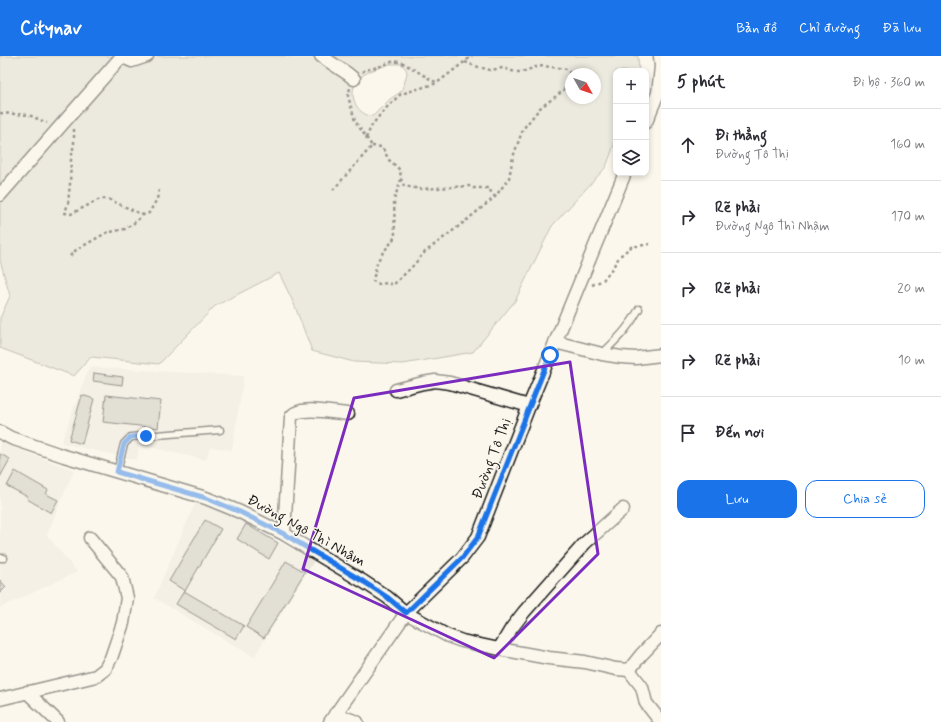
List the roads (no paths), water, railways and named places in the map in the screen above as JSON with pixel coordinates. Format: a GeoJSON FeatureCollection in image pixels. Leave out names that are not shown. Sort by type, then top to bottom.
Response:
{"type":"FeatureCollection","features":[{"type":"Feature","properties":{"kind":"street"},"geometry":{"type":"LineString","coordinates":[[0,195],[122,56],[132,61],[147,56]]}},
{"type":"Feature","properties":{"kind":"street"},"geometry":{"type":"LineString","coordinates":[[321,56],[354,79]]}},
{"type":"Feature","properties":{"kind":"street"},"geometry":{"type":"LineString","coordinates":[[649,115],[658,93],[661,67],[660,56]]}},
{"type":"Feature","properties":{"kind":"street","name":"Đường Tô Thị"},"geometry":{"type":"LineString","coordinates":[[333,718],[406,613],[462,558],[478,537],[529,406],[624,176]]}},
{"type":"Feature","properties":{"kind":"street"},"geometry":{"type":"LineString","coordinates":[[555,342],[602,354],[621,357],[636,358],[661,354]]}},
{"type":"Feature","properties":{"kind":"street"},"geometry":{"type":"LineString","coordinates":[[396,390],[435,381],[450,383],[529,406]]}},
{"type":"Feature","properties":{"kind":"street"},"geometry":{"type":"LineString","coordinates":[[284,534],[291,417],[295,413],[305,411],[348,414]]}},
{"type":"Feature","properties":{"kind":"street","name":"Đường Ngô Thì Nhậm"},"geometry":{"type":"LineString","coordinates":[[0,432],[11,438],[64,456],[206,498],[240,512],[284,534],[364,582],[387,597],[406,613],[448,636],[462,641],[499,649],[549,658],[585,662],[616,669],[630,670]]}},
{"type":"Feature","properties":{"kind":"street"},"geometry":{"type":"LineString","coordinates":[[499,649],[511,629],[524,612],[585,543],[623,509]]}},
{"type":"Feature","properties":{"kind":"street"},"geometry":{"type":"LineString","coordinates":[[0,699],[96,676],[105,669],[111,658],[123,623],[127,598],[122,577],[90,538]]}},
{"type":"Feature","properties":{"kind":"street"},"geometry":{"type":"LineString","coordinates":[[661,634],[641,655],[630,670],[642,687],[646,703],[661,722]]}},
{"type":"Feature","properties":{"kind":"street"},"geometry":{"type":"LineString","coordinates":[[27,692],[58,722]]}},
{"type":"Feature","properties":{"kind":"street"},"geometry":{"type":"LineString","coordinates":[[333,718],[357,722]]}},
{"type":"Feature","properties":{"kind":"lane"},"geometry":{"type":"LineString","coordinates":[[602,354],[623,334],[633,321],[639,309]]}},
{"type":"Feature","properties":{"kind":"lane"},"geometry":{"type":"LineString","coordinates":[[117,472],[124,444],[131,437],[220,430]]}}]}
